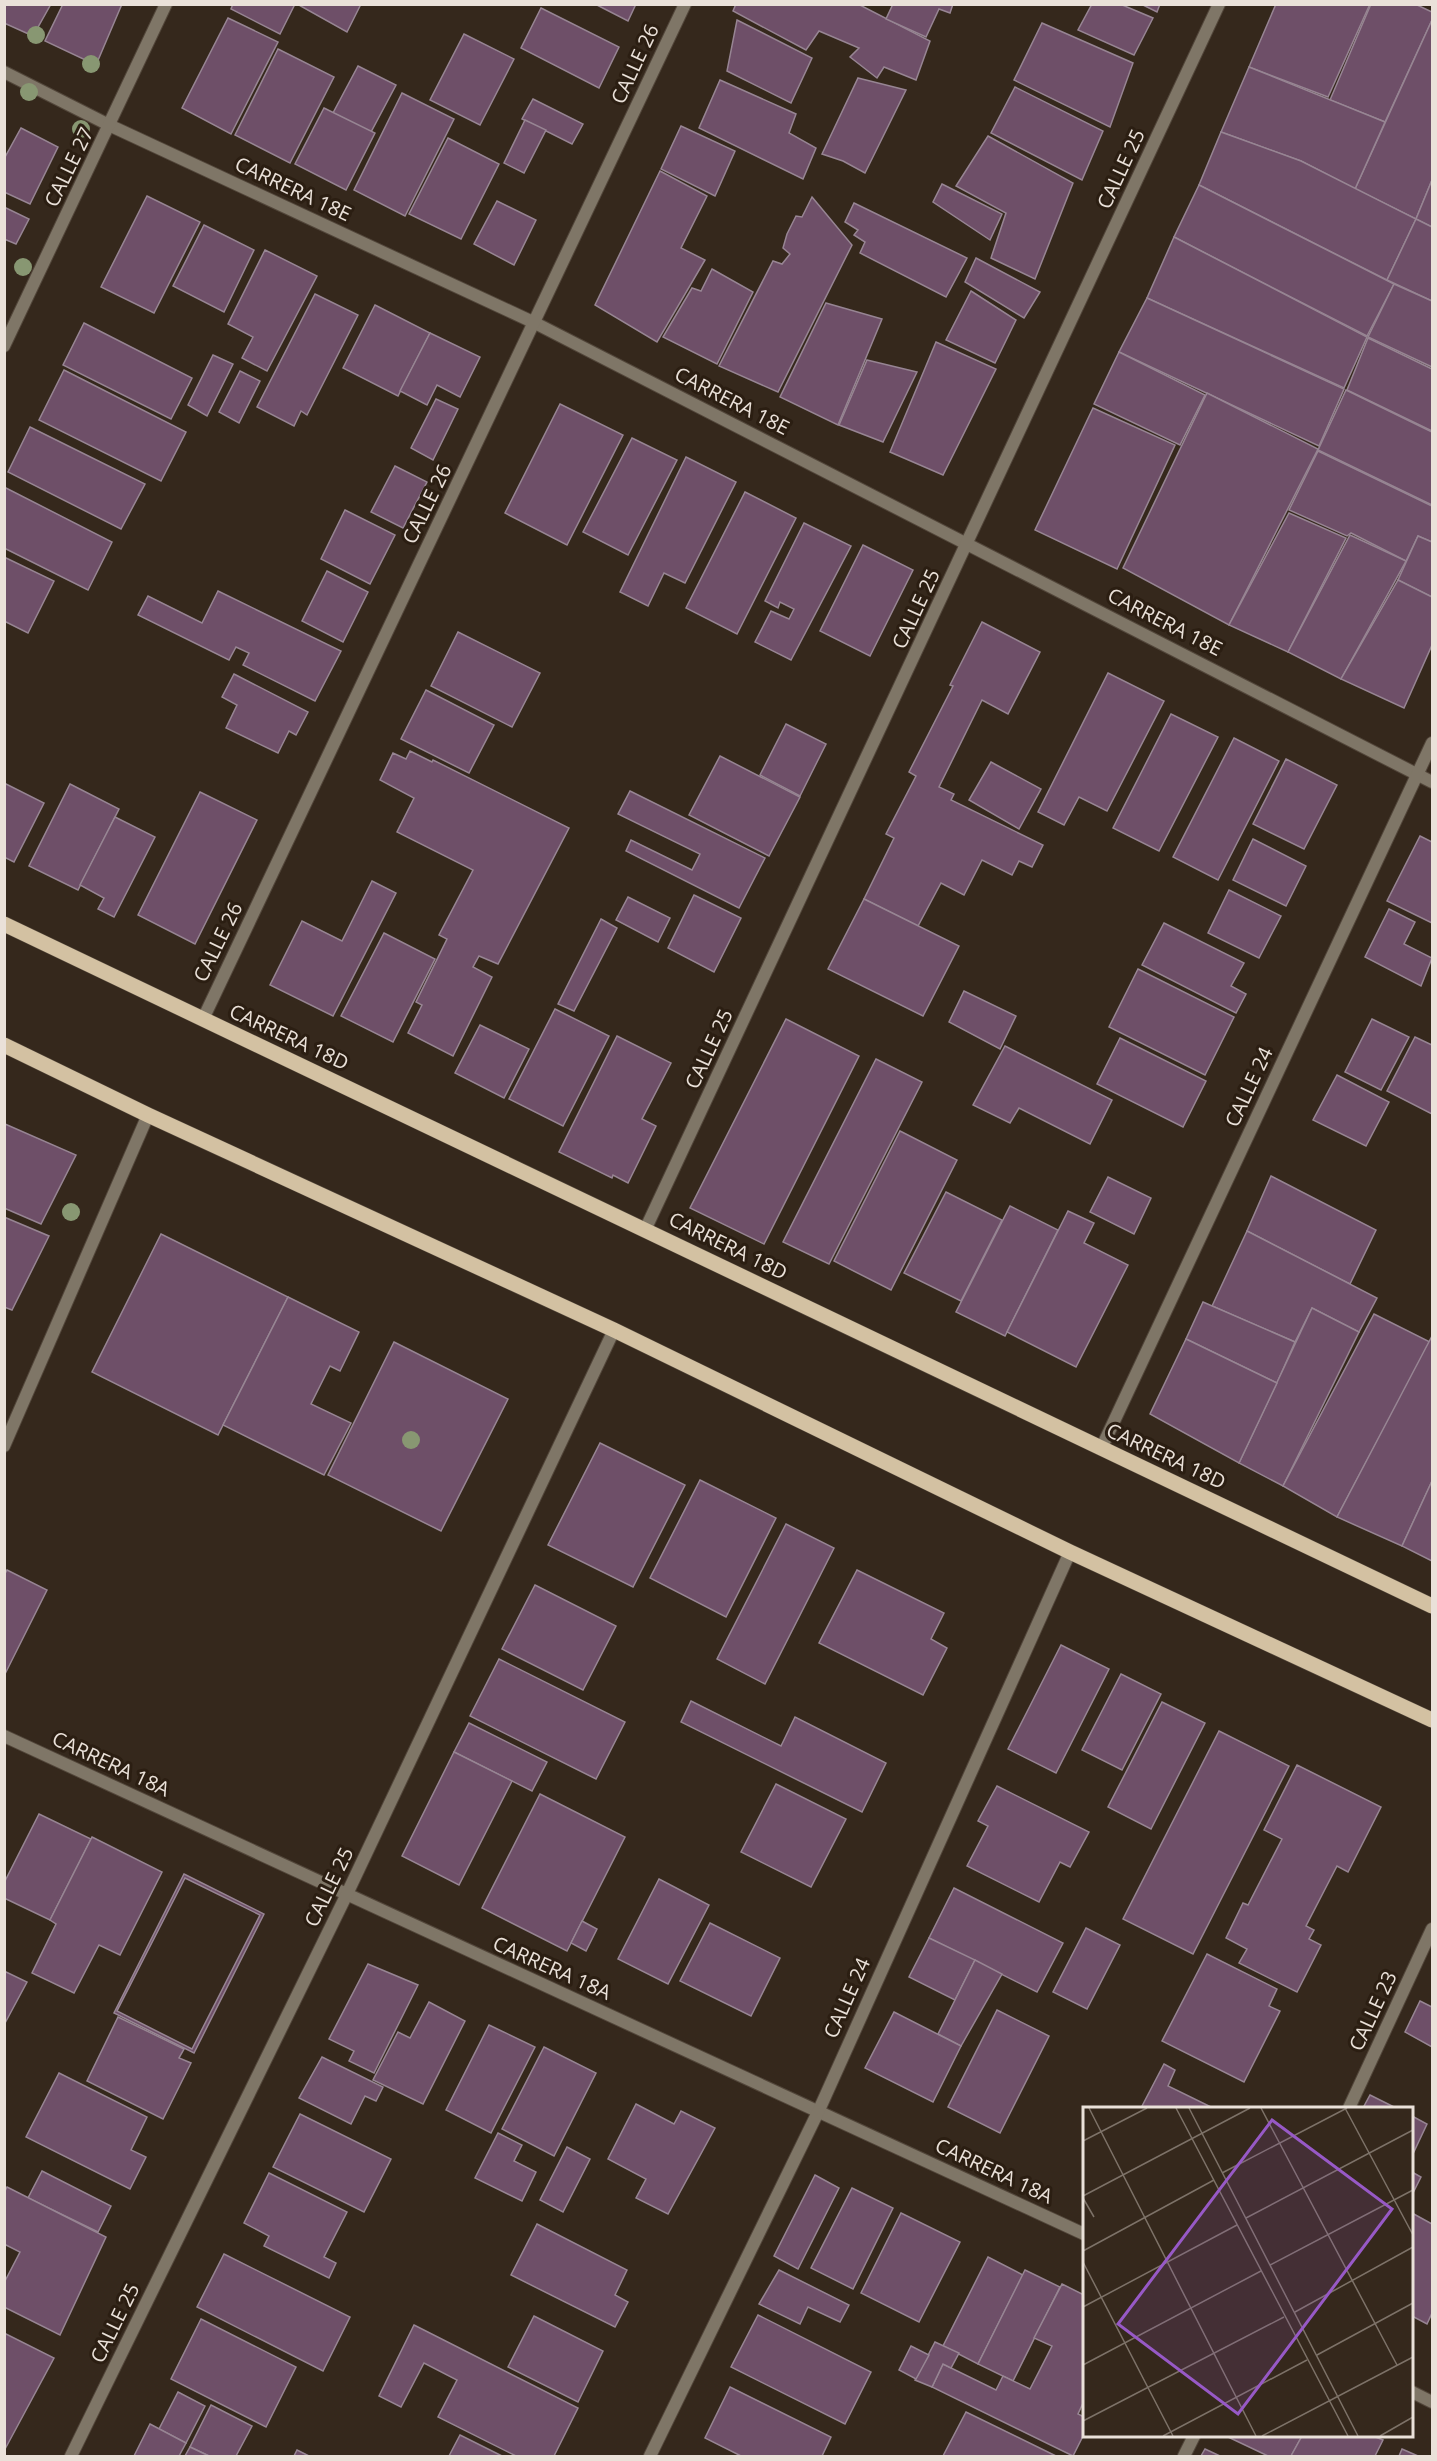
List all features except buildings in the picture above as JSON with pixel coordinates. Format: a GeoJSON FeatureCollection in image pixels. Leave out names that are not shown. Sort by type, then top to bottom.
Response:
{"type":"FeatureCollection","features":[{"type":"Feature","properties":{"kind":"main road","name":"CARRERA 18D"},"geometry":{"type":"LineString","coordinates":[[4,924],[1432,1606]]}},
{"type":"Feature","properties":{"kind":"main road"},"geometry":{"type":"LineString","coordinates":[[4,1045],[148,1115],[614,1330],[1070,1552],[1432,1720]]}},
{"type":"Feature","properties":{"kind":"street","name":"CALLE 27"},"geometry":{"type":"LineString","coordinates":[[4,346],[111,126],[166,4]]}},
{"type":"Feature","properties":{"kind":"street","name":"CALLE 26"},"geometry":{"type":"LineString","coordinates":[[203,1019],[685,4]]}},
{"type":"Feature","properties":{"kind":"street","name":"CALLE 25"},"geometry":{"type":"LineString","coordinates":[[645,1230],[969,543],[1219,4]]}},
{"type":"Feature","properties":{"kind":"street","name":"CARRERA 18E"},"geometry":{"type":"LineString","coordinates":[[4,72],[111,126],[535,322],[1432,782]]}},
{"type":"Feature","properties":{"kind":"street","name":"CALLE 24"},"geometry":{"type":"LineString","coordinates":[[1101,1449],[1432,742]]}},
{"type":"Feature","properties":{"kind":"street"},"geometry":{"type":"LineString","coordinates":[[4,1446],[148,1115]]}},
{"type":"Feature","properties":{"kind":"street","name":"CALLE 25"},"geometry":{"type":"LineString","coordinates":[[71,2457],[346,1896],[614,1330]]}},
{"type":"Feature","properties":{"kind":"street","name":"CALLE 24"},"geometry":{"type":"LineString","coordinates":[[650,2457],[819,2110],[1070,1552]]}},
{"type":"Feature","properties":{"kind":"street","name":"CARRERA 18A"},"geometry":{"type":"LineString","coordinates":[[4,1736],[346,1896],[819,2110],[1083,2234]]}},
{"type":"Feature","properties":{"kind":"street","name":"CALLE 23"},"geometry":{"type":"LineString","coordinates":[[1350,2107],[1432,1929]]}},
{"type":"Feature","properties":{"kind":"street"},"geometry":{"type":"LineString","coordinates":[[1413,2392],[1432,2402]]}},
{"type":"Feature","properties":{"kind":"street"},"geometry":{"type":"LineString","coordinates":[[1184,2457],[1194,2437]]}}]}
